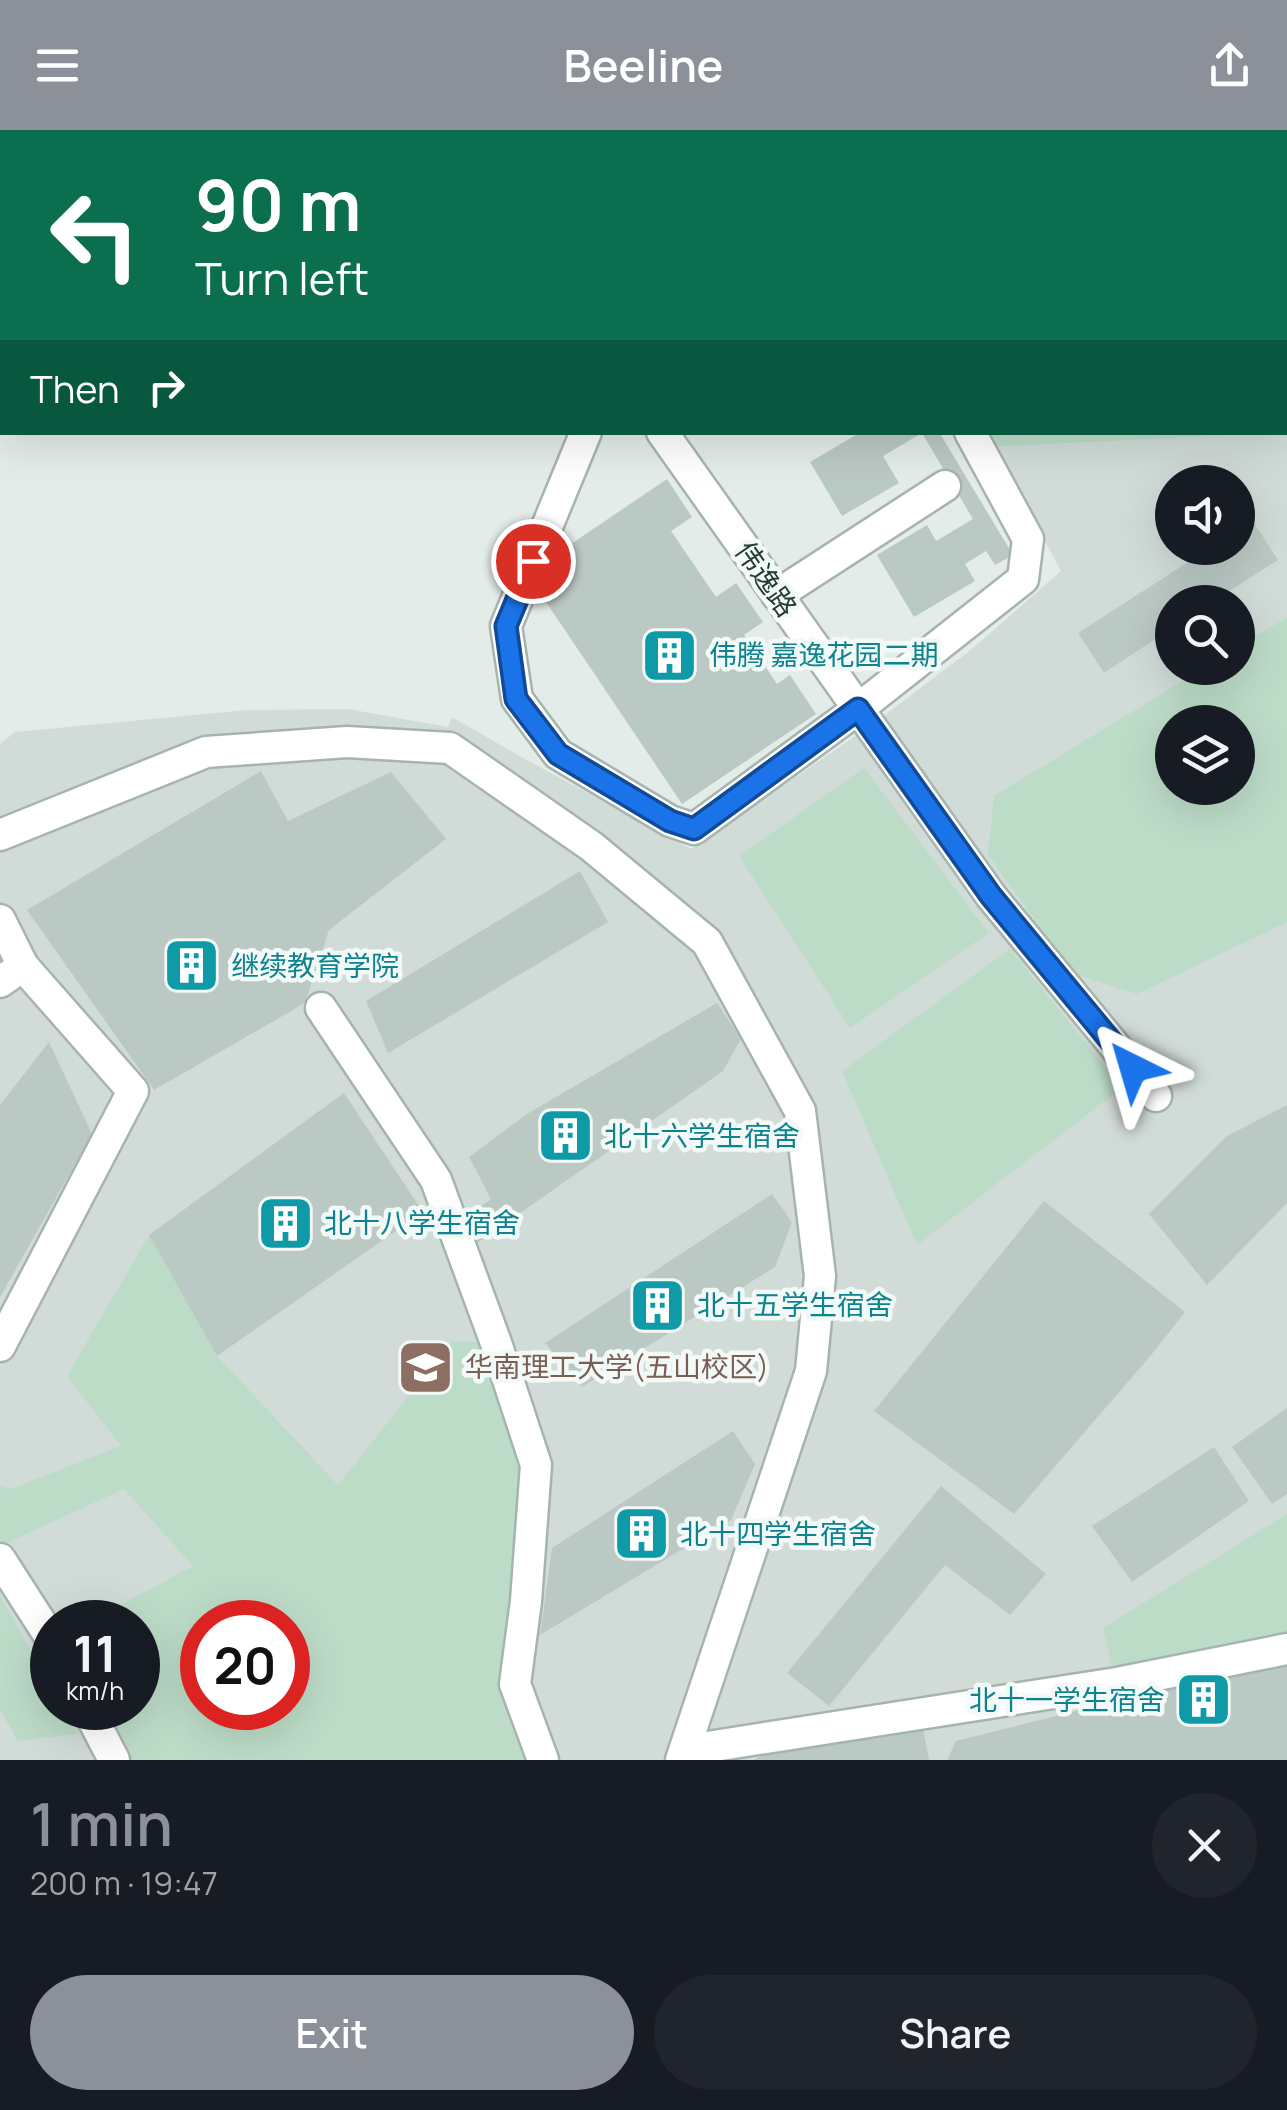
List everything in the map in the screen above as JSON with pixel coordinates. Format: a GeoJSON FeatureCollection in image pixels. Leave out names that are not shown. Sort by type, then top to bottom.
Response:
{"type":"FeatureCollection","features":[{"type":"Feature","properties":{"kind":"street"},"geometry":{"type":"LineString","coordinates":[[585,435],[506,626],[516,699],[558,754],[670,821],[694,829],[864,718],[1024,579],[1028,539],[972,435]]}},
{"type":"Feature","properties":{"kind":"street","name":"伟逸路"},"geometry":{"type":"LineString","coordinates":[[664,435],[991,896],[1156,1096]]}},
{"type":"Feature","properties":{"kind":"street"},"geometry":{"type":"LineString","coordinates":[[777,595],[945,486]]}},
{"type":"Feature","properties":{"kind":"street"},"geometry":{"type":"LineString","coordinates":[[0,835],[206,752],[347,742],[450,748],[591,846],[707,942],[800,1111],[820,1276],[811,1371],[681,1760]]}},
{"type":"Feature","properties":{"kind":"street"},"geometry":{"type":"LineString","coordinates":[[0,920],[12,974],[133,1091],[0,1346]]}},
{"type":"Feature","properties":{"kind":"street"},"geometry":{"type":"LineString","coordinates":[[321,1008],[436,1180],[536,1465],[526,1601],[515,1684],[544,1760]]}},
{"type":"Feature","properties":{"kind":"street"},"geometry":{"type":"LineString","coordinates":[[0,1559],[30,1606]]}},
{"type":"Feature","properties":{"kind":"street"},"geometry":{"type":"LineString","coordinates":[[690,1760],[700,1748],[1117,1683],[1287,1648]]}},
{"type":"Feature","properties":{"kind":"street"},"geometry":{"type":"LineString","coordinates":[[98,1730],[114,1760]]}},
{"type":"Feature","properties":{"kind":"shaded area","name":"华南理工大学(五山校区)"},"geometry":{"type":"Polygon","coordinates":[[[1287,435],[1287,1760],[0,1760],[0,744],[15,732],[247,710],[348,709],[448,727],[452,717],[691,849],[870,726],[972,649],[1061,571],[995,447],[1287,435]]]}},
{"type":"Feature","properties":{"kind":"green space"},"geometry":{"type":"Polygon","coordinates":[[[988,435],[1231,435],[995,447],[988,435]]]}},
{"type":"Feature","properties":{"kind":"green space"},"geometry":{"type":"Polygon","coordinates":[[[1287,617],[1287,922],[1137,994],[1074,974],[988,855],[994,796],[1176,685],[1255,685],[1255,637],[1287,617]]]}},
{"type":"Feature","properties":{"kind":"green space"},"geometry":{"type":"Polygon","coordinates":[[[864,768],[989,933],[850,1028],[739,856],[864,768]]]}},
{"type":"Feature","properties":{"kind":"green space"},"geometry":{"type":"Polygon","coordinates":[[[1010,949],[1122,1088],[917,1245],[842,1071],[1010,949]]]}},
{"type":"Feature","properties":{"kind":"green space"},"geometry":{"type":"Polygon","coordinates":[[[149,1235],[217,1356],[338,1485],[452,1341],[496,1343],[536,1465],[515,1684],[543,1760],[114,1760],[98,1730],[160,1730],[160,1600],[130,1600],[193,1566],[124,1489],[0,1546],[0,1486],[11,1489],[121,1446],[67,1376],[149,1235]]]}},
{"type":"Feature","properties":{"kind":"green space"},"geometry":{"type":"Polygon","coordinates":[[[1287,1514],[1287,1631],[1112,1667],[1103,1628],[1287,1514]]]}},
{"type":"Feature","properties":{"kind":"green space"},"geometry":{"type":"Polygon","coordinates":[[[0,1595],[30,1649],[30,1730],[76,1730],[78,1734],[18,1741],[0,1710],[0,1595]]]}},
{"type":"Feature","properties":{"kind":"building"},"geometry":{"type":"Polygon","coordinates":[[[856,435],[919,435],[883,456],[899,483],[842,516],[810,462],[856,435]]]}},
{"type":"Feature","properties":{"kind":"building"},"geometry":{"type":"Polygon","coordinates":[[[923,435],[941,435],[1013,555],[995,565],[986,551],[965,564],[975,581],[914,617],[877,555],[927,525],[936,541],[973,519],[923,435]]]}},
{"type":"Feature","properties":{"kind":"building","name":"伟腾 嘉逸花园二期"},"geometry":{"type":"Polygon","coordinates":[[[667,479],[692,517],[671,531],[716,597],[736,583],[763,622],[744,635],[777,684],[790,675],[816,714],[682,804],[546,602],[565,589],[546,561],[667,479]]]}},
{"type":"Feature","properties":{"kind":"building"},"geometry":{"type":"Polygon","coordinates":[[[1255,525],[1278,560],[1239,585],[1155,585],[1155,639],[1104,673],[1078,633],[1184,565],[1255,565],[1255,525]]]}},
{"type":"Feature","properties":{"kind":"building","name":"继续教育学院"},"geometry":{"type":"Polygon","coordinates":[[[261,771],[288,821],[391,772],[446,839],[329,930],[305,1003],[154,1090],[27,910],[261,771]]]}},
{"type":"Feature","properties":{"kind":"building"},"geometry":{"type":"Polygon","coordinates":[[[580,871],[608,922],[388,1053],[366,1001],[580,871]]]}},
{"type":"Feature","properties":{"kind":"building","name":"北十六学生宿舍"},"geometry":{"type":"Polygon","coordinates":[[[717,1003],[741,1039],[723,1071],[476,1244],[461,1221],[491,1199],[469,1157],[527,1114],[717,1003]]]}},
{"type":"Feature","properties":{"kind":"building"},"geometry":{"type":"Polygon","coordinates":[[[49,1042],[92,1134],[0,1297],[0,1105],[49,1042]]]}},
{"type":"Feature","properties":{"kind":"building","name":"北十八学生宿舍"},"geometry":{"type":"Polygon","coordinates":[[[344,1093],[423,1212],[217,1356],[149,1235],[344,1093]]]}},
{"type":"Feature","properties":{"kind":"building"},"geometry":{"type":"Polygon","coordinates":[[[1287,1105],[1287,1203],[1207,1285],[1149,1214],[1227,1136],[1287,1105]]]}},
{"type":"Feature","properties":{"kind":"building","name":"北十五学生宿舍"},"geometry":{"type":"Polygon","coordinates":[[[772,1194],[792,1222],[775,1267],[582,1387],[545,1343],[772,1194]]]}},
{"type":"Feature","properties":{"kind":"building"},"geometry":{"type":"Polygon","coordinates":[[[1044,1201],[1185,1312],[1014,1514],[874,1411],[1044,1201]]]}},
{"type":"Feature","properties":{"kind":"building"},"geometry":{"type":"Polygon","coordinates":[[[1287,1408],[1287,1494],[1272,1504],[1232,1447],[1287,1408]]]}},
{"type":"Feature","properties":{"kind":"building","name":"北十四学生宿舍"},"geometry":{"type":"Polygon","coordinates":[[[733,1431],[755,1464],[731,1520],[540,1635],[552,1548],[733,1431]]]}},
{"type":"Feature","properties":{"kind":"building"},"geometry":{"type":"Polygon","coordinates":[[[1214,1447],[1249,1501],[1132,1582],[1092,1526],[1214,1447]]]}},
{"type":"Feature","properties":{"kind":"building"},"geometry":{"type":"Polygon","coordinates":[[[941,1486],[1046,1574],[1010,1615],[945,1565],[829,1706],[787,1673],[941,1486]]]}},
{"type":"Feature","properties":{"kind":"building","name":"北十一学生宿舍"},"geometry":{"type":"Polygon","coordinates":[[[1287,1658],[1287,1760],[947,1760],[956,1741],[1287,1658]]]}},
{"type":"Feature","properties":{"kind":"building"},"geometry":{"type":"Polygon","coordinates":[[[923,1729],[929,1760],[754,1760],[766,1753],[923,1729]]]}},
{"type":"Feature","properties":{"kind":"place","name":"伟腾 嘉逸花园二期"},"geometry":{"type":"Point","coordinates":[670,655]}},
{"type":"Feature","properties":{"kind":"place","name":"继续教育学院"},"geometry":{"type":"Point","coordinates":[192,966]}},
{"type":"Feature","properties":{"kind":"place","name":"北十六学生宿舍"},"geometry":{"type":"Point","coordinates":[565,1136]}},
{"type":"Feature","properties":{"kind":"place","name":"北十八学生宿舍"},"geometry":{"type":"Point","coordinates":[285,1223]}},
{"type":"Feature","properties":{"kind":"place","name":"北十五学生宿舍"},"geometry":{"type":"Point","coordinates":[658,1305]}},
{"type":"Feature","properties":{"kind":"place","name":"华南理工大学(五山校区)"},"geometry":{"type":"Point","coordinates":[426,1367]}},
{"type":"Feature","properties":{"kind":"place","name":"北十四学生宿舍"},"geometry":{"type":"Point","coordinates":[641,1534]}},
{"type":"Feature","properties":{"kind":"place","name":"北十一学生宿舍"},"geometry":{"type":"Point","coordinates":[1204,1700]}},
{"type":"Feature","properties":{"kind":"route"},"geometry":{"type":"LineString","coordinates":[[533,561],[506,626],[516,699],[558,754],[670,821],[694,829],[858,709],[991,896],[1133,1068]]}}]}
